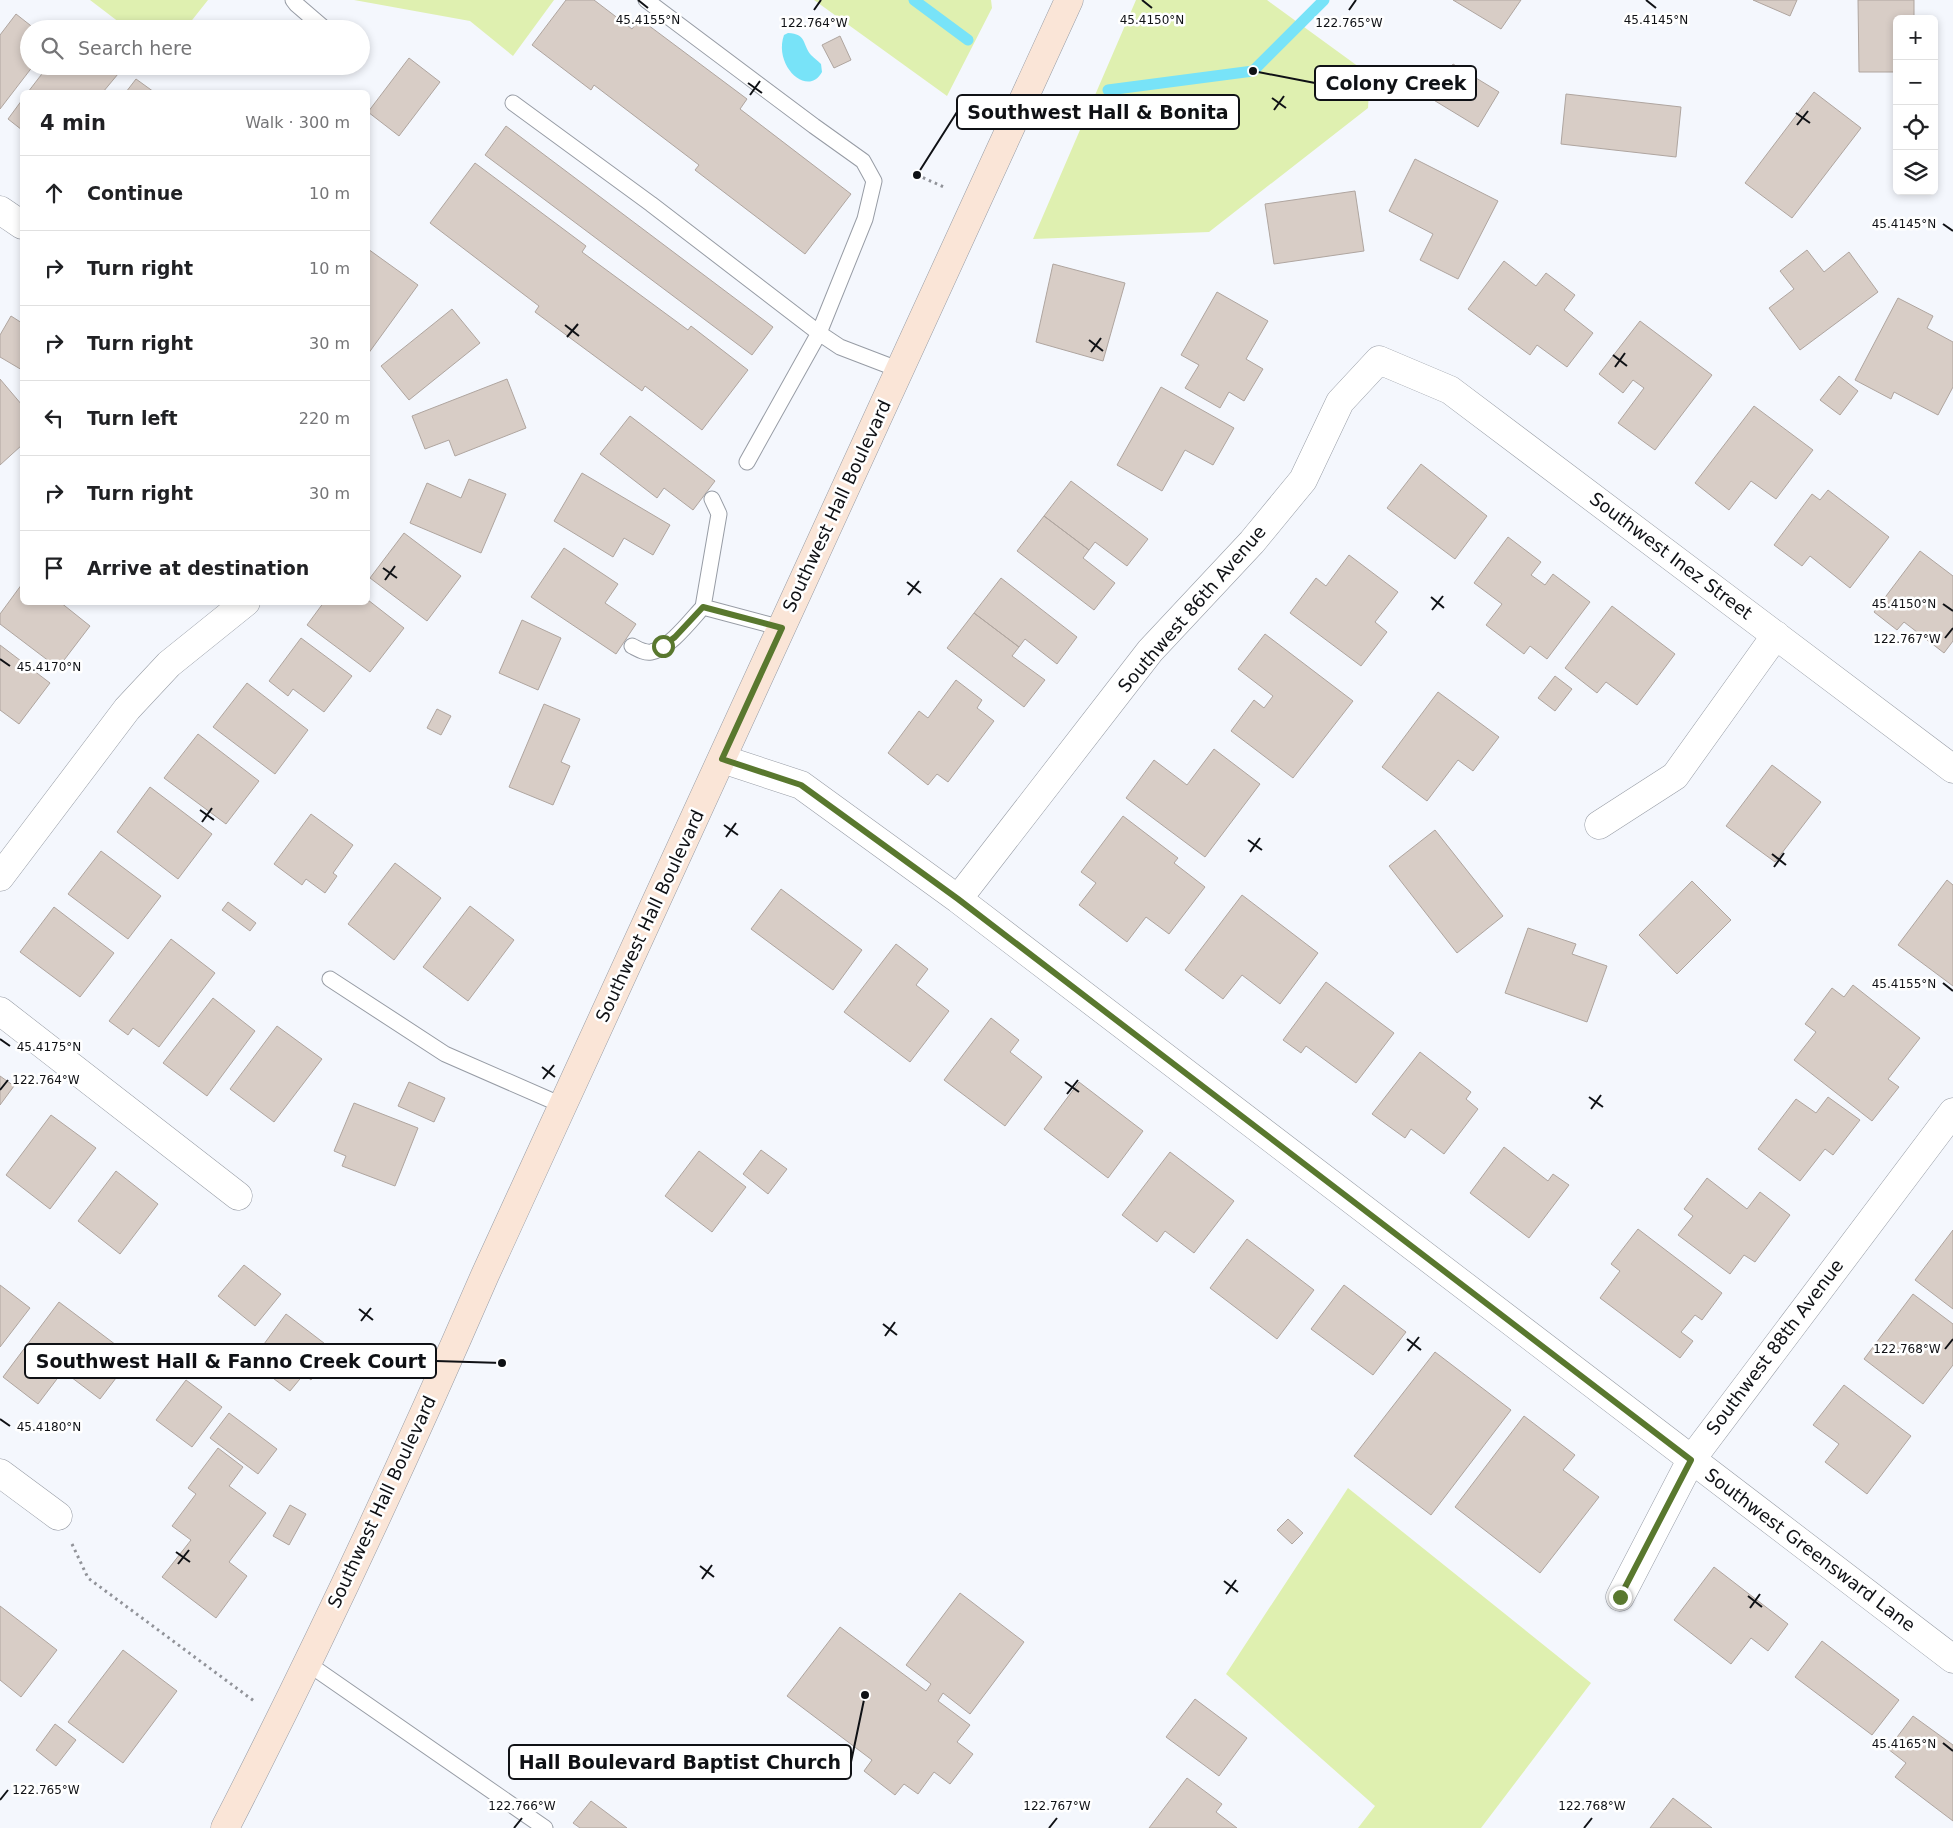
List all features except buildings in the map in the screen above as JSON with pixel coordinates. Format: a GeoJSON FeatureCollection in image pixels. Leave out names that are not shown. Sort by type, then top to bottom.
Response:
{"type":"FeatureCollection","features":[{"type":"Feature","properties":{"kind":"main road","name":"Southwest Hall Boulevard"},"geometry":{"type":"LineString","coordinates":[[225,1828],[307,1664],[445,1367],[1069,0]]}},
{"type":"Feature","properties":{"kind":"street"},"geometry":{"type":"LineString","coordinates":[[0,210],[20,224]]}},
{"type":"Feature","properties":{"kind":"street","name":"Southwest Inez Street"},"geometry":{"type":"LineString","coordinates":[[1378,360],[1450,390],[1953,769]]}},
{"type":"Feature","properties":{"kind":"street","name":"Southwest 86th Avenue"},"geometry":{"type":"LineString","coordinates":[[958,899],[1150,651],[1252,542],[1303,480],[1340,402],[1378,360]]}},
{"type":"Feature","properties":{"kind":"street"},"geometry":{"type":"LineString","coordinates":[[0,878],[127,709],[169,664],[242,605]]}},
{"type":"Feature","properties":{"kind":"street"},"geometry":{"type":"LineString","coordinates":[[1599,825],[1675,776],[1776,635]]}},
{"type":"Feature","properties":{"kind":"street","name":"Southwest Greensward Lane"},"geometry":{"type":"LineString","coordinates":[[722,759],[801,785],[958,899],[1953,1659]]}},
{"type":"Feature","properties":{"kind":"street"},"geometry":{"type":"LineString","coordinates":[[0,1011],[238,1196]]}},
{"type":"Feature","properties":{"kind":"street","name":"Southwest 88th Avenue"},"geometry":{"type":"LineString","coordinates":[[1620,1597],[1691,1460],[1953,1112]]}},
{"type":"Feature","properties":{"kind":"street"},"geometry":{"type":"LineString","coordinates":[[0,1473],[58,1516]]}},
{"type":"Feature","properties":{"kind":"lane"},"geometry":{"type":"LineString","coordinates":[[293,0],[315,20]]}},
{"type":"Feature","properties":{"kind":"lane"},"geometry":{"type":"LineString","coordinates":[[646,0],[863,161],[874,181],[865,219],[819,333],[747,462]]}},
{"type":"Feature","properties":{"kind":"lane"},"geometry":{"type":"LineString","coordinates":[[513,103],[651,204],[819,333],[840,347],[900,370]]}},
{"type":"Feature","properties":{"kind":"lane"},"geometry":{"type":"LineString","coordinates":[[632,646],[643,652],[652,652],[663,646],[675,637],[703,607],[718,514],[712,499]]}},
{"type":"Feature","properties":{"kind":"lane"},"geometry":{"type":"LineString","coordinates":[[703,607],[782,628]]}},
{"type":"Feature","properties":{"kind":"lane"},"geometry":{"type":"LineString","coordinates":[[330,979],[445,1054],[564,1106]]}},
{"type":"Feature","properties":{"kind":"lane"},"geometry":{"type":"LineString","coordinates":[[307,1664],[545,1828]]}},
{"type":"Feature","properties":{"kind":"path"},"geometry":{"type":"LineString","coordinates":[[58,1516],[88,1578],[280,1720]]}},
{"type":"Feature","properties":{"kind":"green space"},"geometry":{"type":"Polygon","coordinates":[[[90,0],[208,0],[192,20],[116,20],[90,0]]]}},
{"type":"Feature","properties":{"kind":"green space"},"geometry":{"type":"Polygon","coordinates":[[[354,0],[554,0],[513,56],[470,21],[354,0]]]}},
{"type":"Feature","properties":{"kind":"green space"},"geometry":{"type":"Polygon","coordinates":[[[814,0],[991,0],[992,8],[947,96],[814,0]]]}},
{"type":"Feature","properties":{"kind":"green space"},"geometry":{"type":"Polygon","coordinates":[[[1136,0],[1267,0],[1370,75],[1368,108],[1209,232],[1033,239],[1136,0]]]}},
{"type":"Feature","properties":{"kind":"green space"},"geometry":{"type":"Polygon","coordinates":[[[1348,1488],[1591,1683],[1481,1828],[1358,1828],[1375,1806],[1226,1674],[1348,1488]]]}},
{"type":"Feature","properties":{"kind":"water"},"geometry":{"type":"Polygon","coordinates":[[[788,33],[798,35],[811,55],[821,64],[822,72],[816,79],[809,82],[801,80],[787,67],[783,58],[782,47],[784,35],[788,33]]]}},
{"type":"Feature","properties":{"kind":"waterway"},"geometry":{"type":"LineString","coordinates":[[914,0],[968,40]]}},
{"type":"Feature","properties":{"kind":"waterway"},"geometry":{"type":"LineString","coordinates":[[1108,90],[1253,71],[1324,0]]}},
{"type":"Feature","properties":{"kind":"place","name":"Colony Creek"},"geometry":{"type":"Point","coordinates":[1253,71]}},
{"type":"Feature","properties":{"kind":"place","name":"Southwest Hall & Bonita"},"geometry":{"type":"Point","coordinates":[917,175]}},
{"type":"Feature","properties":{"kind":"place","name":"Southwest Hall & Fanno Creek Court"},"geometry":{"type":"Point","coordinates":[502,1363]}},
{"type":"Feature","properties":{"kind":"place","name":"Hall Boulevard Baptist Church"},"geometry":{"type":"Point","coordinates":[865,1695]}},
{"type":"Feature","properties":{"kind":"route"},"geometry":{"type":"LineString","coordinates":[[663,646],[675,637],[703,607],[782,628],[722,759],[801,785],[958,899],[1691,1460],[1620,1597]]}}]}
